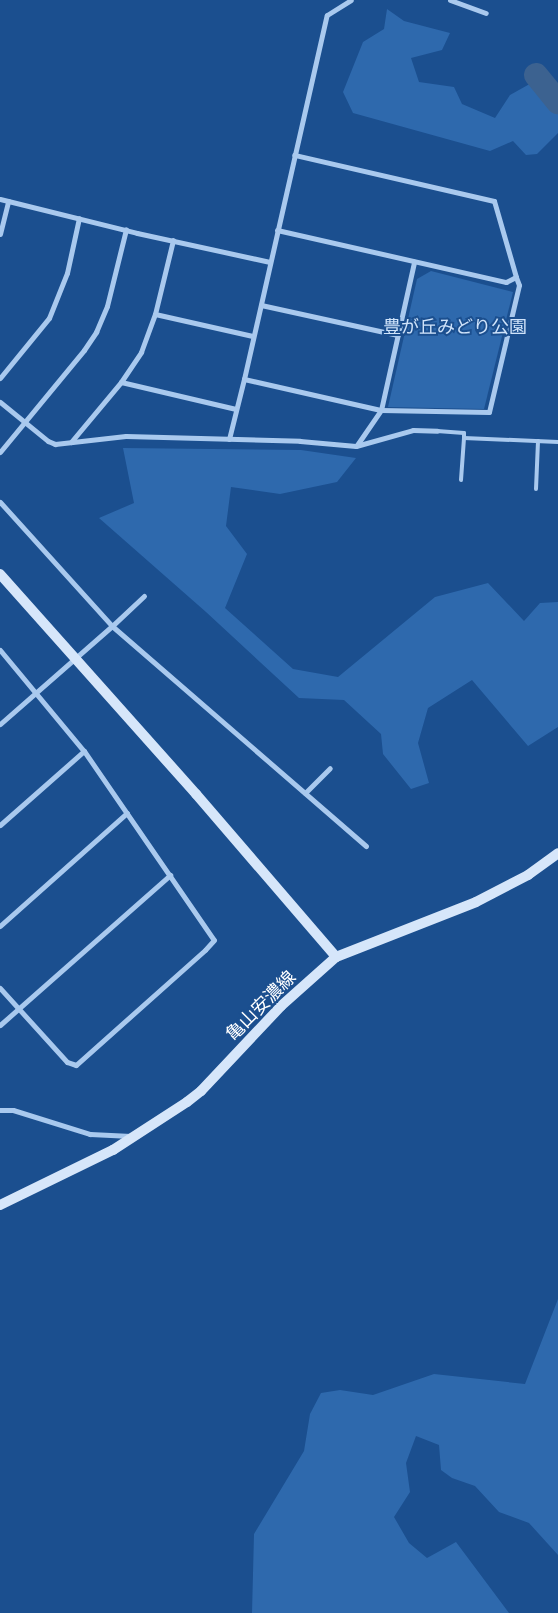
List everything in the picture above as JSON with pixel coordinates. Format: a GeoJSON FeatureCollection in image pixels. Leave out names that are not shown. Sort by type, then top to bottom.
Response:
{"type":"FeatureCollection","features":[{"type":"Feature","properties":{"kind":"main road"},"geometry":{"type":"LineString","coordinates":[[0,574],[196,794],[336,957]]}},
{"type":"Feature","properties":{"kind":"main road","name":"亀山安濃線"},"geometry":{"type":"LineString","coordinates":[[0,1205],[113,1150],[201,1091],[280,1006],[336,957],[476,902],[528,875],[558,853]]}},
{"type":"Feature","properties":{"kind":"street"},"geometry":{"type":"LineString","coordinates":[[229,439],[326,15],[350,0]]}},
{"type":"Feature","properties":{"kind":"street"},"geometry":{"type":"LineString","coordinates":[[450,0],[486,13]]}},
{"type":"Feature","properties":{"kind":"street"},"geometry":{"type":"LineString","coordinates":[[471,7],[473,0]]}},
{"type":"Feature","properties":{"kind":"street"},"geometry":{"type":"LineString","coordinates":[[244,379],[382,410],[489,412],[519,285],[494,201],[294,154]]}},
{"type":"Feature","properties":{"kind":"street"},"geometry":{"type":"LineString","coordinates":[[0,199],[270,262]]}},
{"type":"Feature","properties":{"kind":"street"},"geometry":{"type":"LineString","coordinates":[[0,234],[8,201]]}},
{"type":"Feature","properties":{"kind":"street"},"geometry":{"type":"LineString","coordinates":[[0,378],[49,318],[67,273],[79,218]]}},
{"type":"Feature","properties":{"kind":"street"},"geometry":{"type":"LineString","coordinates":[[0,452],[84,350],[96,332],[107,306],[126,229]]}},
{"type":"Feature","properties":{"kind":"street"},"geometry":{"type":"LineString","coordinates":[[278,230],[506,282],[516,277]]}},
{"type":"Feature","properties":{"kind":"street"},"geometry":{"type":"LineString","coordinates":[[71,442],[121,382],[141,352],[155,314],[173,240]]}},
{"type":"Feature","properties":{"kind":"street"},"geometry":{"type":"LineString","coordinates":[[356,446],[382,410],[414,262]]}},
{"type":"Feature","properties":{"kind":"street"},"geometry":{"type":"LineString","coordinates":[[260,305],[398,335]]}},
{"type":"Feature","properties":{"kind":"street"},"geometry":{"type":"LineString","coordinates":[[155,314],[253,336]]}},
{"type":"Feature","properties":{"kind":"street"},"geometry":{"type":"LineString","coordinates":[[121,382],[236,409]]}},
{"type":"Feature","properties":{"kind":"street"},"geometry":{"type":"LineString","coordinates":[[0,402],[55,444],[126,436],[300,441],[356,446],[413,430],[437,431]]}},
{"type":"Feature","properties":{"kind":"street"},"geometry":{"type":"LineString","coordinates":[[0,502],[112,626],[366,846]]}},
{"type":"Feature","properties":{"kind":"street"},"geometry":{"type":"LineString","coordinates":[[0,724],[144,596]]}},
{"type":"Feature","properties":{"kind":"street"},"geometry":{"type":"LineString","coordinates":[[0,650],[84,751],[214,940],[76,1065],[66,1062],[0,988]]}},
{"type":"Feature","properties":{"kind":"street"},"geometry":{"type":"LineString","coordinates":[[0,825],[84,751]]}},
{"type":"Feature","properties":{"kind":"street"},"geometry":{"type":"LineString","coordinates":[[305,793],[330,768]]}},
{"type":"Feature","properties":{"kind":"street"},"geometry":{"type":"LineString","coordinates":[[0,926],[127,813]]}},
{"type":"Feature","properties":{"kind":"street"},"geometry":{"type":"LineString","coordinates":[[0,1025],[170,875]]}},
{"type":"Feature","properties":{"kind":"street"},"geometry":{"type":"LineString","coordinates":[[0,1110],[13,1110],[90,1134],[135,1136]]}},
{"type":"Feature","properties":{"kind":"lane"},"geometry":{"type":"LineString","coordinates":[[437,431],[464,433],[461,480]]}},
{"type":"Feature","properties":{"kind":"lane"},"geometry":{"type":"LineString","coordinates":[[464,438],[558,442]]}},
{"type":"Feature","properties":{"kind":"lane"},"geometry":{"type":"LineString","coordinates":[[536,489],[538,441]]}},
{"type":"Feature","properties":{"kind":"green space"},"geometry":{"type":"Polygon","coordinates":[[[387,9],[404,21],[450,33],[442,50],[411,58],[419,82],[454,87],[462,104],[495,118],[510,95],[535,81],[558,111],[558,133],[537,154],[526,155],[513,141],[490,151],[353,113],[343,92],[363,42],[384,29],[387,9]]]}},
{"type":"Feature","properties":{"kind":"green space","name":"豊が丘みどり公園"},"geometry":{"type":"Polygon","coordinates":[[[431,271],[513,292],[484,409],[388,407],[417,279],[431,271]]]}},
{"type":"Feature","properties":{"kind":"green space"},"geometry":{"type":"Polygon","coordinates":[[[123,448],[301,450],[356,458],[337,482],[280,494],[231,487],[226,526],[247,554],[225,608],[293,669],[338,677],[435,597],[488,583],[524,621],[540,603],[558,602],[558,727],[528,746],[472,680],[428,708],[418,743],[429,783],[411,789],[383,754],[381,734],[344,700],[299,698],[206,612],[99,518],[134,503],[123,448]]]}},
{"type":"Feature","properties":{"kind":"green space"},"geometry":{"type":"Polygon","coordinates":[[[558,1299],[558,1555],[529,1523],[499,1512],[475,1486],[452,1478],[441,1470],[439,1445],[416,1436],[406,1463],[410,1492],[394,1517],[409,1543],[427,1558],[456,1542],[509,1613],[252,1613],[254,1534],[304,1451],[310,1414],[321,1393],[340,1390],[373,1395],[434,1374],[525,1384],[558,1299]]]}},
{"type":"Feature","properties":{"kind":"waterway"},"geometry":{"type":"LineString","coordinates":[[536,75],[558,102]]}}]}
